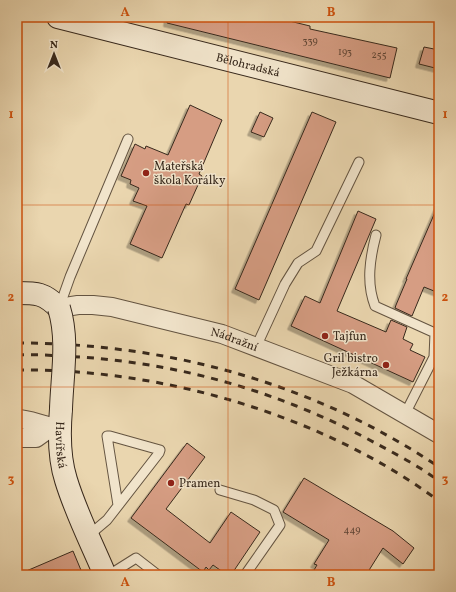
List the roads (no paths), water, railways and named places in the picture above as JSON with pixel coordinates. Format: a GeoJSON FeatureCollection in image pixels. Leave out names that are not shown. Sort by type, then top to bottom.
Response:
{"type":"FeatureCollection","features":[{"type":"Feature","properties":{"kind":"street","name":"Bělohradská"},"geometry":{"type":"LineString","coordinates":[[58,17],[439,113]]}},
{"type":"Feature","properties":{"kind":"street"},"geometry":{"type":"LineString","coordinates":[[17,293],[38,294],[49,298],[59,308]]}},
{"type":"Feature","properties":{"kind":"street","name":"Nádražní"},"geometry":{"type":"LineString","coordinates":[[59,308],[78,304],[93,304],[112,307],[222,334],[353,384],[439,434]]}},
{"type":"Feature","properties":{"kind":"street","name":"Havířská"},"geometry":{"type":"LineString","coordinates":[[59,308],[65,335],[57,421],[63,463],[66,480],[105,575]]}},
{"type":"Feature","properties":{"kind":"street"},"geometry":{"type":"LineString","coordinates":[[17,419],[57,421]]}},
{"type":"Feature","properties":{"kind":"street"},"geometry":{"type":"LineString","coordinates":[[17,438],[36,438],[57,421]]}},
{"type":"Feature","properties":{"kind":"lane"},"geometry":{"type":"LineString","coordinates":[[59,308],[70,277],[128,139]]}},
{"type":"Feature","properties":{"kind":"lane"},"geometry":{"type":"LineString","coordinates":[[256,347],[285,284],[298,264],[316,251],[359,162]]}},
{"type":"Feature","properties":{"kind":"lane"},"geometry":{"type":"LineString","coordinates":[[376,235],[371,255],[370,272],[371,296],[375,306],[435,333]]}},
{"type":"Feature","properties":{"kind":"lane"},"geometry":{"type":"LineString","coordinates":[[405,414],[434,357],[435,333],[439,324]]}},
{"type":"Feature","properties":{"kind":"lane"},"geometry":{"type":"LineString","coordinates":[[88,536],[107,520],[160,450],[107,436],[118,505]]}},
{"type":"Feature","properties":{"kind":"lane"},"geometry":{"type":"LineString","coordinates":[[220,490],[254,500],[274,510],[280,525],[245,575]]}},
{"type":"Feature","properties":{"kind":"lane"},"geometry":{"type":"LineString","coordinates":[[109,575],[136,558],[158,575]]}},
{"type":"Feature","properties":{"kind":"railway"},"geometry":{"type":"LineString","coordinates":[[17,343],[73,345],[129,351],[183,360],[237,374],[290,391],[341,412],[391,438],[439,467]]}},
{"type":"Feature","properties":{"kind":"railway"},"geometry":{"type":"LineString","coordinates":[[17,355],[80,357],[119,361],[196,374],[234,384],[271,396],[342,426],[401,457],[439,481]]}},
{"type":"Feature","properties":{"kind":"railway"},"geometry":{"type":"LineString","coordinates":[[17,370],[72,372],[127,378],[183,388],[238,402],[292,421],[344,444],[393,471],[439,501]]}},
{"type":"Feature","properties":{"kind":"place","name":"Mateřská škola Korálky"},"geometry":{"type":"Point","coordinates":[146,173]}},
{"type":"Feature","properties":{"kind":"place","name":"Tajfun"},"geometry":{"type":"Point","coordinates":[325,336]}},
{"type":"Feature","properties":{"kind":"place","name":"Gril bistro Ježkárna"},"geometry":{"type":"Point","coordinates":[386,365]}},
{"type":"Feature","properties":{"kind":"place","name":"Pramen"},"geometry":{"type":"Point","coordinates":[171,483]}}]}
